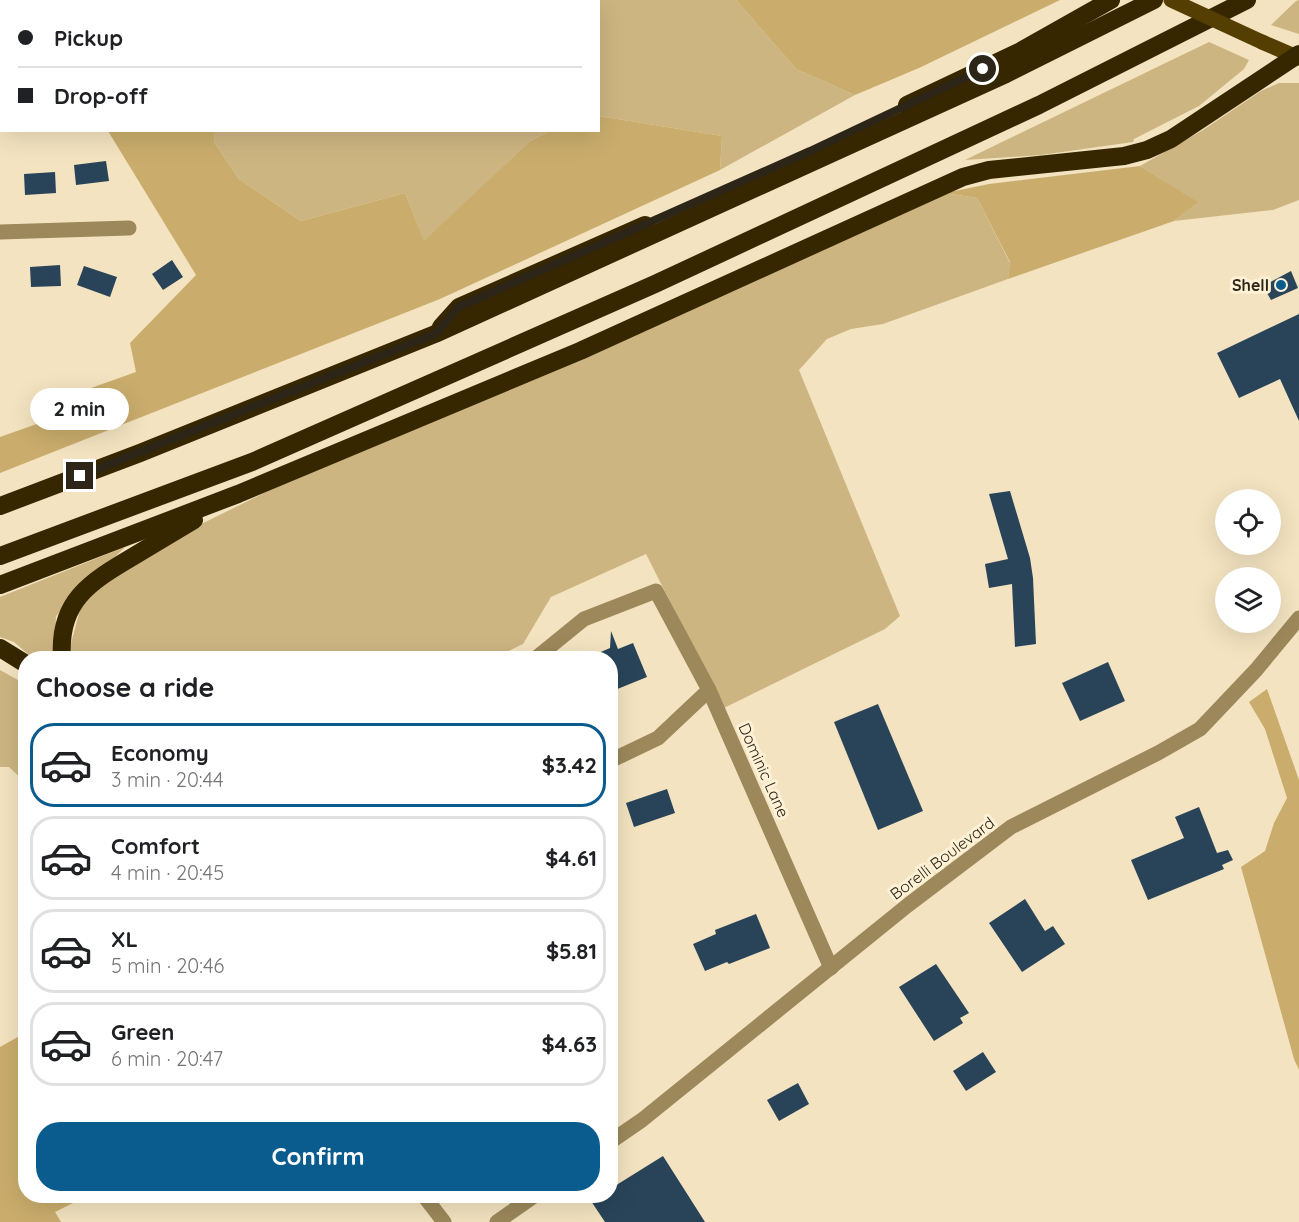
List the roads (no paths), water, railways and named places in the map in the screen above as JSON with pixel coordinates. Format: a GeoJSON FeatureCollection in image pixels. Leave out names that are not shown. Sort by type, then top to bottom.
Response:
{"type":"FeatureCollection","features":[{"type":"Feature","properties":{"kind":"highway"},"geometry":{"type":"LineString","coordinates":[[435,334],[459,307],[926,97],[1019,52],[1111,0]]}},
{"type":"Feature","properties":{"kind":"highway"},"geometry":{"type":"LineString","coordinates":[[0,506],[160,445],[435,334],[1006,74],[1154,0]]}},
{"type":"Feature","properties":{"kind":"highway"},"geometry":{"type":"LineString","coordinates":[[0,556],[252,462],[655,284],[1039,105],[1247,0]]}},
{"type":"Feature","properties":{"kind":"highway"},"geometry":{"type":"LineString","coordinates":[[0,585],[238,494],[580,351],[963,177],[989,170],[1112,158],[1147,150],[1171,139],[1298,56]]}},
{"type":"Feature","properties":{"kind":"highway"},"geometry":{"type":"LineString","coordinates":[[62,651],[66,617],[90,584],[238,494]]}},
{"type":"Feature","properties":{"kind":"highway"},"geometry":{"type":"LineString","coordinates":[[0,648],[18,659]]}},
{"type":"Feature","properties":{"kind":"main road"},"geometry":{"type":"LineString","coordinates":[[1171,0],[1298,56]]}},
{"type":"Feature","properties":{"kind":"street"},"geometry":{"type":"LineString","coordinates":[[0,232],[129,228]]}},
{"type":"Feature","properties":{"kind":"street","name":"Dominic Lane"},"geometry":{"type":"LineString","coordinates":[[545,651],[584,619],[656,591],[709,690],[831,968]]}},
{"type":"Feature","properties":{"kind":"street","name":"Borelli Boulevard"},"geometry":{"type":"LineString","coordinates":[[618,1136],[642,1120],[908,905],[1011,827],[1158,753],[1200,729],[1256,670],[1299,618]]}},
{"type":"Feature","properties":{"kind":"street"},"geometry":{"type":"LineString","coordinates":[[618,757],[658,738],[709,690]]}},
{"type":"Feature","properties":{"kind":"street"},"geometry":{"type":"LineString","coordinates":[[429,1203],[444,1222]]}},
{"type":"Feature","properties":{"kind":"street"},"geometry":{"type":"LineString","coordinates":[[497,1222],[524,1203]]}},
{"type":"Feature","properties":{"kind":"place","name":"Shell"},"geometry":{"type":"Point","coordinates":[1281,285]}}]}
